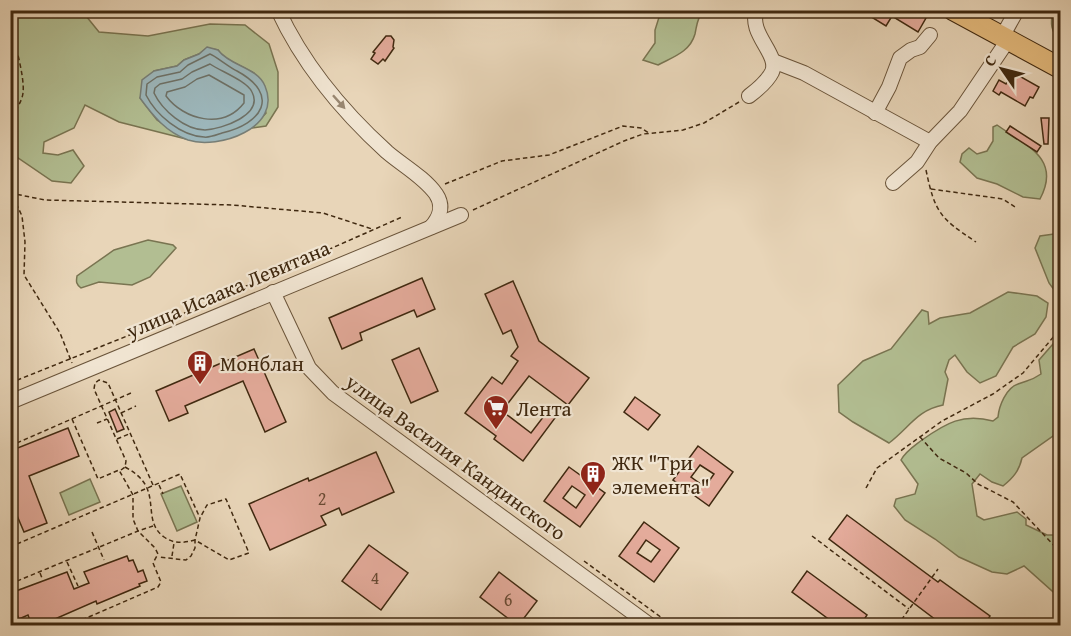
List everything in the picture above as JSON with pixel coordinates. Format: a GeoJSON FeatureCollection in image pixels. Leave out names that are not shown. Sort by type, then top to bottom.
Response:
{"type":"FeatureCollection","features":[{"type":"Feature","properties":{"kind":"highway"},"geometry":{"type":"LineString","coordinates":[[953,10],[1060,68]]}},
{"type":"Feature","properties":{"kind":"street"},"geometry":{"type":"LineString","coordinates":[[278,10],[304,55],[333,95],[387,152],[436,194],[441,211],[439,219],[431,227]]}},
{"type":"Feature","properties":{"kind":"street"},"geometry":{"type":"LineString","coordinates":[[749,96],[772,72],[773,61],[756,25],[757,10]]}},
{"type":"Feature","properties":{"kind":"street"},"geometry":{"type":"LineString","coordinates":[[893,183],[917,162],[930,142],[960,111],[1005,39],[1017,10]]}},
{"type":"Feature","properties":{"kind":"street"},"geometry":{"type":"LineString","coordinates":[[875,112],[889,87],[900,58],[920,47],[930,35]]}},
{"type":"Feature","properties":{"kind":"street"},"geometry":{"type":"LineString","coordinates":[[773,61],[804,73],[930,142]]}},
{"type":"Feature","properties":{"kind":"street","name":"улица Исаака Левитана"},"geometry":{"type":"LineString","coordinates":[[10,402],[461,215]]}},
{"type":"Feature","properties":{"kind":"street","name":"улица Василия Кандинского"},"geometry":{"type":"LineString","coordinates":[[273,292],[309,368],[327,388],[651,626]]}},
{"type":"Feature","properties":{"kind":"path"},"geometry":{"type":"LineString","coordinates":[[10,27],[17,46],[23,92],[18,107],[10,119]]}},
{"type":"Feature","properties":{"kind":"path"},"geometry":{"type":"LineString","coordinates":[[461,215],[624,141],[643,134],[683,130],[704,123],[749,96]]}},
{"type":"Feature","properties":{"kind":"path"},"geometry":{"type":"LineString","coordinates":[[445,184],[502,161],[549,155],[623,126],[640,128],[649,133]]}},
{"type":"Feature","properties":{"kind":"path"},"geometry":{"type":"LineString","coordinates":[[922,154],[930,189],[943,218],[976,242]]}},
{"type":"Feature","properties":{"kind":"path"},"geometry":{"type":"LineString","coordinates":[[930,189],[1003,200],[1016,207]]}},
{"type":"Feature","properties":{"kind":"path"},"geometry":{"type":"LineString","coordinates":[[11,192],[45,200],[232,205],[322,213],[374,230]]}},
{"type":"Feature","properties":{"kind":"path"},"geometry":{"type":"LineString","coordinates":[[11,192],[22,216],[25,242],[24,275],[60,333],[77,374]]}},
{"type":"Feature","properties":{"kind":"path"},"geometry":{"type":"LineString","coordinates":[[10,383],[192,310],[402,217]]}},
{"type":"Feature","properties":{"kind":"path"},"geometry":{"type":"LineString","coordinates":[[866,488],[877,468],[942,421],[993,394],[1023,373],[1060,329]]}},
{"type":"Feature","properties":{"kind":"path"},"geometry":{"type":"LineString","coordinates":[[126,467],[126,461],[94,388],[95,383],[99,380],[108,383],[153,486]]}},
{"type":"Feature","properties":{"kind":"path"},"geometry":{"type":"LineString","coordinates":[[10,446],[131,393]]}},
{"type":"Feature","properties":{"kind":"path"},"geometry":{"type":"LineString","coordinates":[[121,413],[136,406]]}},
{"type":"Feature","properties":{"kind":"path"},"geometry":{"type":"LineString","coordinates":[[72,418],[98,479],[126,467]]}},
{"type":"Feature","properties":{"kind":"path"},"geometry":{"type":"LineString","coordinates":[[97,423],[108,419]]}},
{"type":"Feature","properties":{"kind":"path"},"geometry":{"type":"LineString","coordinates":[[117,439],[129,434]]}},
{"type":"Feature","properties":{"kind":"path"},"geometry":{"type":"LineString","coordinates":[[920,437],[939,458],[966,473],[978,484],[1014,502],[1060,552]]}},
{"type":"Feature","properties":{"kind":"path"},"geometry":{"type":"LineString","coordinates":[[126,467],[137,474],[147,489],[154,526],[159,533],[174,542],[195,540],[229,560],[249,553],[226,499],[207,505],[203,510],[195,540],[195,548],[191,556],[186,560],[157,557]]}},
{"type":"Feature","properties":{"kind":"path"},"geometry":{"type":"LineString","coordinates":[[68,626],[158,587],[160,579],[153,563],[158,554],[138,531],[133,519],[133,495],[119,470]]}},
{"type":"Feature","properties":{"kind":"path"},"geometry":{"type":"LineString","coordinates":[[10,542],[11,547],[180,474],[200,518]]}},
{"type":"Feature","properties":{"kind":"path"},"geometry":{"type":"LineString","coordinates":[[158,484],[163,494]]}},
{"type":"Feature","properties":{"kind":"path"},"geometry":{"type":"LineString","coordinates":[[10,584],[154,526]]}},
{"type":"Feature","properties":{"kind":"path"},"geometry":{"type":"LineString","coordinates":[[92,531],[104,560]]}},
{"type":"Feature","properties":{"kind":"path"},"geometry":{"type":"LineString","coordinates":[[812,536],[909,609]]}},
{"type":"Feature","properties":{"kind":"path"},"geometry":{"type":"LineString","coordinates":[[172,557],[174,542]]}},
{"type":"Feature","properties":{"kind":"path"},"geometry":{"type":"LineString","coordinates":[[580,558],[674,626]]}},
{"type":"Feature","properties":{"kind":"path"},"geometry":{"type":"LineString","coordinates":[[67,561],[78,586]]}},
{"type":"Feature","properties":{"kind":"path"},"geometry":{"type":"LineString","coordinates":[[897,626],[938,569]]}},
{"type":"Feature","properties":{"kind":"path"},"geometry":{"type":"LineString","coordinates":[[39,572],[42,579]]}},
{"type":"Feature","properties":{"kind":"path"},"geometry":{"type":"LineString","coordinates":[[10,608],[18,626]]}},
{"type":"Feature","properties":{"kind":"green space"},"geometry":{"type":"Polygon","coordinates":[[[10,11],[82,11],[99,32],[148,36],[210,24],[245,25],[269,44],[278,72],[278,107],[266,126],[252,128],[266,113],[254,73],[223,57],[218,50],[207,48],[177,66],[154,71],[140,98],[157,120],[186,139],[119,122],[85,105],[74,128],[44,142],[43,153],[58,155],[73,150],[84,166],[71,183],[52,181],[11,153],[10,11]]]}},
{"type":"Feature","properties":{"kind":"green space"},"geometry":{"type":"Polygon","coordinates":[[[661,11],[703,11],[698,19],[693,40],[685,50],[658,65],[643,60],[655,43],[655,30],[661,11]]]}},
{"type":"Feature","properties":{"kind":"green space"},"geometry":{"type":"Polygon","coordinates":[[[1053,11],[1060,11],[1060,41],[1052,27],[1053,11]]]}},
{"type":"Feature","properties":{"kind":"green space"},"geometry":{"type":"Polygon","coordinates":[[[997,125],[1029,146],[1043,163],[1046,185],[1040,199],[1023,197],[997,184],[977,178],[960,162],[962,154],[969,148],[977,154],[987,151],[993,141],[993,127],[997,125]]]}},
{"type":"Feature","properties":{"kind":"green space"},"geometry":{"type":"Polygon","coordinates":[[[1054,234],[1060,237],[1060,298],[1049,283],[1035,248],[1040,236],[1054,234]]]}},
{"type":"Feature","properties":{"kind":"green space"},"geometry":{"type":"Polygon","coordinates":[[[148,240],[173,245],[176,248],[150,277],[132,285],[99,282],[81,288],[77,284],[77,276],[114,250],[148,240]]]}},
{"type":"Feature","properties":{"kind":"green space"},"geometry":{"type":"Polygon","coordinates":[[[1008,292],[1037,296],[1048,303],[1046,317],[1035,334],[1013,347],[996,376],[980,383],[967,372],[955,355],[949,360],[945,372],[948,379],[943,405],[920,415],[889,443],[839,412],[838,385],[863,361],[891,349],[922,310],[928,312],[929,324],[940,318],[970,313],[1008,292]]]}},
{"type":"Feature","properties":{"kind":"green space"},"geometry":{"type":"Polygon","coordinates":[[[1060,336],[1060,431],[1022,458],[1015,474],[1003,486],[980,474],[972,484],[977,516],[984,520],[1017,512],[1026,519],[1026,525],[1047,535],[1054,535],[1060,527],[1060,598],[1024,566],[1007,574],[992,572],[959,557],[905,520],[894,506],[896,499],[915,494],[918,484],[901,460],[907,452],[931,434],[955,421],[973,418],[993,421],[998,417],[1002,403],[1010,389],[1041,374],[1039,360],[1060,336]]]}},
{"type":"Feature","properties":{"kind":"green space"},"geometry":{"type":"Polygon","coordinates":[[[90,479],[100,502],[69,515],[60,493],[90,479]]]}},
{"type":"Feature","properties":{"kind":"green space"},"geometry":{"type":"Polygon","coordinates":[[[181,486],[197,522],[177,531],[161,494],[181,486]]]}},
{"type":"Feature","properties":{"kind":"water"},"geometry":{"type":"Polygon","coordinates":[[[207,47],[218,50],[229,60],[256,75],[265,86],[268,101],[265,114],[256,124],[244,132],[215,142],[201,142],[180,137],[155,117],[140,98],[142,80],[154,71],[177,66],[207,47]]]}},
{"type":"Feature","properties":{"kind":"building"},"geometry":{"type":"Polygon","coordinates":[[[860,10],[912,10],[926,18],[918,32],[892,16],[886,26],[860,10]]]}},
{"type":"Feature","properties":{"kind":"building"},"geometry":{"type":"Polygon","coordinates":[[[386,36],[391,36],[394,40],[394,48],[385,61],[383,59],[378,64],[371,59],[375,53],[373,52],[386,36]]]}},
{"type":"Feature","properties":{"kind":"building"},"geometry":{"type":"Polygon","coordinates":[[[1012,72],[1039,87],[1025,106],[1001,92],[999,95],[993,91],[999,80],[1006,84],[1012,72]]]}},
{"type":"Feature","properties":{"kind":"building"},"geometry":{"type":"Polygon","coordinates":[[[1041,118],[1049,118],[1048,144],[1044,144],[1041,118]]]}},
{"type":"Feature","properties":{"kind":"building"},"geometry":{"type":"Polygon","coordinates":[[[1010,126],[1041,146],[1037,152],[1006,132],[1010,126]]]}},
{"type":"Feature","properties":{"kind":"building"},"geometry":{"type":"Polygon","coordinates":[[[422,278],[435,309],[417,317],[414,310],[360,333],[362,340],[342,349],[329,318],[422,278]]]}},
{"type":"Feature","properties":{"kind":"building"},"geometry":{"type":"Polygon","coordinates":[[[513,281],[539,341],[589,378],[568,405],[529,376],[502,411],[531,433],[547,412],[555,418],[523,461],[494,439],[496,436],[465,413],[492,377],[502,384],[518,361],[511,356],[518,347],[511,330],[503,334],[485,294],[513,281]]]}},
{"type":"Feature","properties":{"kind":"building"},"geometry":{"type":"Polygon","coordinates":[[[419,348],[438,391],[411,403],[392,360],[419,348]]]}},
{"type":"Feature","properties":{"kind":"building","name":"Монблан"},"geometry":{"type":"Polygon","coordinates":[[[254,349],[286,422],[265,432],[243,381],[185,406],[188,413],[169,421],[156,391],[254,349]]]}},
{"type":"Feature","properties":{"kind":"building"},"geometry":{"type":"Polygon","coordinates":[[[635,397],[660,415],[648,430],[624,412],[635,397]]]}},
{"type":"Feature","properties":{"kind":"building"},"geometry":{"type":"Polygon","coordinates":[[[115,409],[124,429],[117,432],[109,412],[115,409]]]}},
{"type":"Feature","properties":{"kind":"building"},"geometry":{"type":"Polygon","coordinates":[[[68,428],[79,456],[29,476],[47,523],[24,532],[10,499],[10,451],[68,428]]]}},
{"type":"Feature","properties":{"kind":"building","name":"ЖК \"Три элемента\""},"geometry":{"type":"Polygon","coordinates":[[[698,446],[733,472],[709,506],[673,480],[698,446]],[[700,465],[691,477],[705,487],[714,474],[700,465]]]}},
{"type":"Feature","properties":{"kind":"building"},"geometry":{"type":"Polygon","coordinates":[[[376,452],[394,492],[342,515],[339,508],[321,516],[326,525],[270,550],[249,504],[376,452]]]}},
{"type":"Feature","properties":{"kind":"building","name":"ЖК \"Три элемента\""},"geometry":{"type":"Polygon","coordinates":[[[569,467],[605,493],[580,527],[544,501],[569,467]],[[572,486],[563,498],[576,508],[585,495],[572,486]]]}},
{"type":"Feature","properties":{"kind":"building"},"geometry":{"type":"Polygon","coordinates":[[[847,515],[938,582],[940,580],[990,616],[984,626],[944,626],[829,539],[847,515]]]}},
{"type":"Feature","properties":{"kind":"building","name":"ЖК \"Три элемента\""},"geometry":{"type":"Polygon","coordinates":[[[644,522],[679,548],[654,582],[619,556],[644,522]],[[646,540],[637,553],[651,562],[660,550],[646,540]]]}},
{"type":"Feature","properties":{"kind":"building"},"geometry":{"type":"Polygon","coordinates":[[[369,545],[408,573],[381,610],[342,581],[369,545]]]}},
{"type":"Feature","properties":{"kind":"building"},"geometry":{"type":"Polygon","coordinates":[[[127,556],[129,561],[133,560],[138,572],[143,570],[147,581],[139,584],[140,586],[97,604],[96,601],[39,626],[32,626],[28,615],[19,619],[10,598],[17,593],[16,591],[67,572],[74,589],[89,583],[84,572],[127,556]]]}},
{"type":"Feature","properties":{"kind":"building"},"geometry":{"type":"Polygon","coordinates":[[[807,571],[867,615],[860,626],[838,626],[792,592],[807,571]]]}},
{"type":"Feature","properties":{"kind":"building"},"geometry":{"type":"Polygon","coordinates":[[[499,572],[537,601],[518,626],[480,597],[499,572]]]}},
{"type":"Feature","properties":{"kind":"place","name":"Монблан"},"geometry":{"type":"Point","coordinates":[200,386]}},
{"type":"Feature","properties":{"kind":"place","name":"Лента"},"geometry":{"type":"Point","coordinates":[496,431]}},
{"type":"Feature","properties":{"kind":"place","name":"ЖК \"Три элемента\""},"geometry":{"type":"Point","coordinates":[593,497]}}]}
